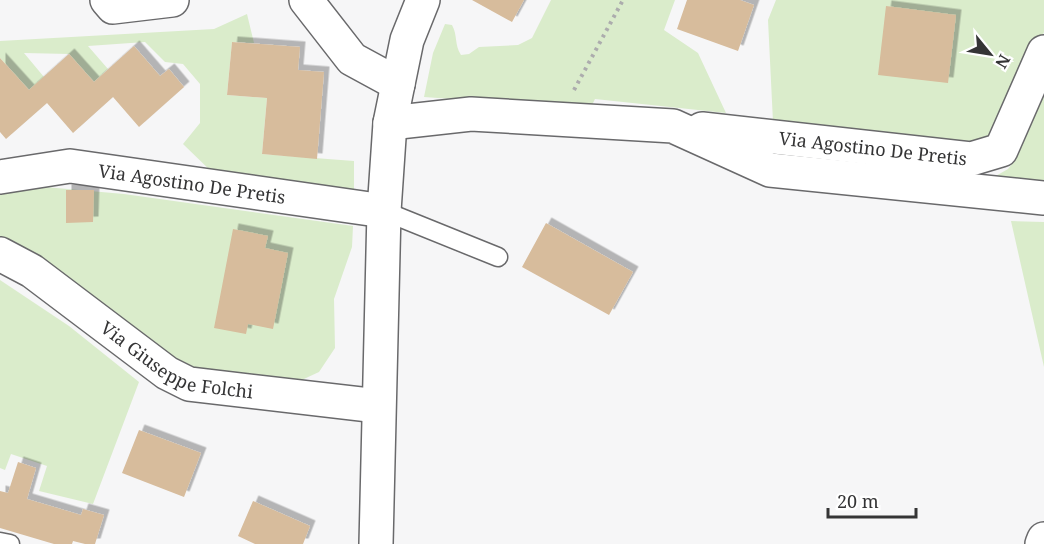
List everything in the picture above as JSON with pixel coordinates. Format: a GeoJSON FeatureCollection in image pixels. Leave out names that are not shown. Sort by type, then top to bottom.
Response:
{"type":"FeatureCollection","features":[{"type":"Feature","properties":{"kind":"street"},"geometry":{"type":"LineString","coordinates":[[107,0],[113,7],[172,0]]}},
{"type":"Feature","properties":{"kind":"street"},"geometry":{"type":"LineString","coordinates":[[306,0],[352,59],[398,84]]}},
{"type":"Feature","properties":{"kind":"street"},"geometry":{"type":"LineString","coordinates":[[376,544],[384,211],[390,123],[407,40],[423,0]]}},
{"type":"Feature","properties":{"kind":"street","name":"Via Agostino De Pretis"},"geometry":{"type":"LineString","coordinates":[[390,123],[471,114],[673,126],[971,159],[1001,150],[1044,52]]}},
{"type":"Feature","properties":{"kind":"street","name":"Via Agostino De Pretis"},"geometry":{"type":"LineString","coordinates":[[673,126],[770,170],[1044,198]]}},
{"type":"Feature","properties":{"kind":"street","name":"Via Agostino De Pretis"},"geometry":{"type":"LineString","coordinates":[[0,177],[70,166],[384,211]]}},
{"type":"Feature","properties":{"kind":"street","name":"Via Giuseppe Folchi"},"geometry":{"type":"LineString","coordinates":[[0,254],[32,271],[167,373],[189,384],[378,406]]}},
{"type":"Feature","properties":{"kind":"street"},"geometry":{"type":"LineString","coordinates":[[1042,544],[1044,539]]}},
{"type":"Feature","properties":{"kind":"lane"},"geometry":{"type":"LineString","coordinates":[[384,211],[498,257]]}},
{"type":"Feature","properties":{"kind":"lane"},"geometry":{"type":"LineString","coordinates":[[0,542],[10,544]]}},
{"type":"Feature","properties":{"kind":"path"},"geometry":{"type":"LineString","coordinates":[[557,119],[624,0]]}},
{"type":"Feature","properties":{"kind":"green space"},"geometry":{"type":"Polygon","coordinates":[[[551,0],[675,0],[664,30],[698,53],[726,113],[595,99],[590,109],[424,97],[433,53],[445,24],[452,25],[461,55],[469,54],[479,47],[518,45],[532,38],[551,0]]]}},
{"type":"Feature","properties":{"kind":"green space"},"geometry":{"type":"Polygon","coordinates":[[[776,0],[1044,0],[1044,32],[1007,121],[994,139],[972,146],[773,122],[768,20],[776,0]]]}},
{"type":"Feature","properties":{"kind":"green space"},"geometry":{"type":"Polygon","coordinates":[[[247,14],[254,43],[232,42],[227,95],[267,98],[262,154],[354,161],[354,192],[217,177],[183,144],[200,123],[200,84],[183,64],[165,62],[145,42],[88,46],[108,69],[94,82],[69,54],[24,53],[44,77],[29,90],[0,58],[0,41],[214,29],[247,14]]]}},
{"type":"Feature","properties":{"kind":"green space"},"geometry":{"type":"Polygon","coordinates":[[[1044,95],[1044,185],[987,181],[1008,169],[1017,157],[1044,95]]]}},
{"type":"Feature","properties":{"kind":"green space"},"geometry":{"type":"Polygon","coordinates":[[[45,187],[124,194],[353,226],[352,247],[334,299],[335,348],[319,372],[293,384],[186,366],[0,237],[0,191],[45,187]]]}},
{"type":"Feature","properties":{"kind":"green space"},"geometry":{"type":"Polygon","coordinates":[[[1011,221],[1044,222],[1044,367],[1011,221]]]}},
{"type":"Feature","properties":{"kind":"green space"},"geometry":{"type":"Polygon","coordinates":[[[0,280],[69,326],[139,382],[93,504],[39,491],[47,466],[11,454],[5,470],[0,468],[0,280]]]}},
{"type":"Feature","properties":{"kind":"building"},"geometry":{"type":"Polygon","coordinates":[[[472,0],[524,0],[512,22],[472,0]]]}},
{"type":"Feature","properties":{"kind":"building"},"geometry":{"type":"Polygon","coordinates":[[[687,0],[740,0],[754,5],[738,51],[677,29],[687,0]]]}},
{"type":"Feature","properties":{"kind":"building"},"geometry":{"type":"Polygon","coordinates":[[[886,6],[956,15],[948,83],[878,75],[886,6]]]}},
{"type":"Feature","properties":{"kind":"building"},"geometry":{"type":"Polygon","coordinates":[[[232,42],[300,47],[298,70],[324,72],[317,159],[262,154],[267,98],[227,95],[232,42]]]}},
{"type":"Feature","properties":{"kind":"building"},"geometry":{"type":"Polygon","coordinates":[[[134,46],[160,76],[169,69],[184,87],[139,127],[113,97],[73,133],[47,103],[6,139],[0,132],[0,58],[29,90],[69,54],[94,82],[134,46]]]}},
{"type":"Feature","properties":{"kind":"building"},"geometry":{"type":"Polygon","coordinates":[[[66,190],[94,190],[93,222],[66,223],[66,190]]]}},
{"type":"Feature","properties":{"kind":"building"},"geometry":{"type":"Polygon","coordinates":[[[546,223],[633,272],[609,315],[522,267],[546,223]]]}},
{"type":"Feature","properties":{"kind":"building"},"geometry":{"type":"Polygon","coordinates":[[[233,229],[268,236],[265,248],[288,253],[273,329],[248,324],[246,334],[214,328],[233,229]]]}},
{"type":"Feature","properties":{"kind":"building"},"geometry":{"type":"Polygon","coordinates":[[[139,430],[201,453],[184,497],[122,473],[139,430]]]}},
{"type":"Feature","properties":{"kind":"building"},"geometry":{"type":"Polygon","coordinates":[[[18,462],[36,468],[27,499],[81,515],[83,509],[104,515],[95,544],[73,541],[72,544],[54,544],[0,528],[0,491],[8,493],[18,462]]]}},
{"type":"Feature","properties":{"kind":"building"},"geometry":{"type":"Polygon","coordinates":[[[253,501],[310,526],[303,544],[255,544],[238,536],[253,501]]]}}]}
